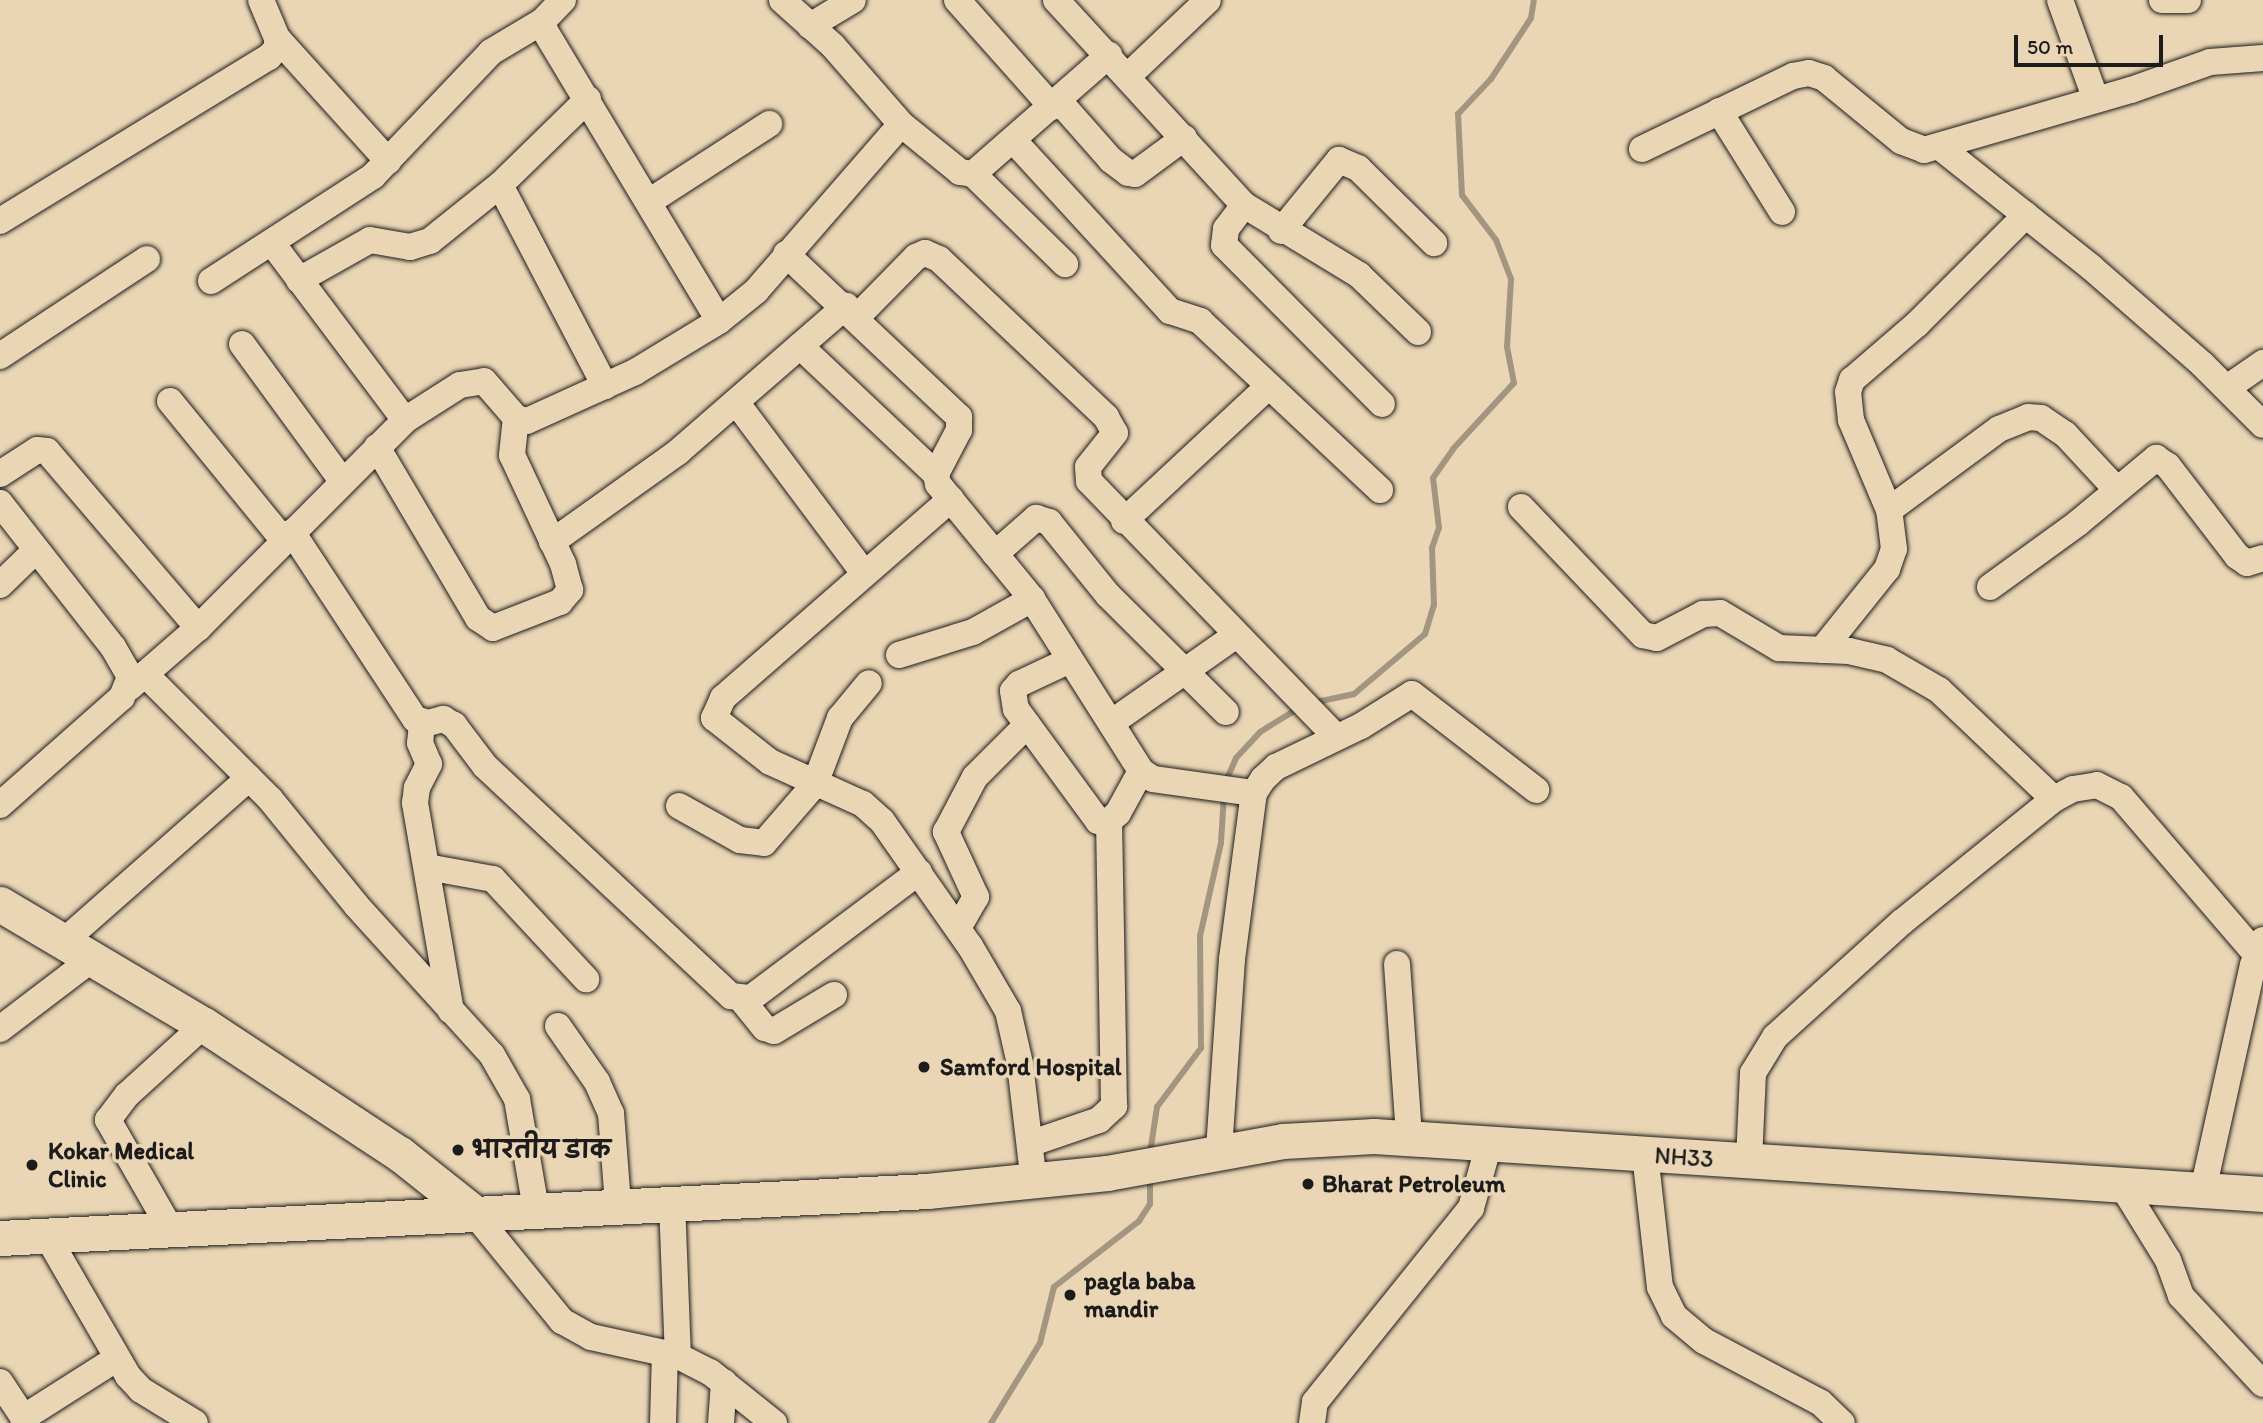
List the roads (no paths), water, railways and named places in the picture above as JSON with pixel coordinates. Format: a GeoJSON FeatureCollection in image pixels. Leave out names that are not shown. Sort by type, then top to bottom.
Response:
{"type":"FeatureCollection","features":[{"type":"Feature","properties":{"kind":"main road"},"geometry":{"type":"LineString","coordinates":[[0,904],[204,1026],[400,1154],[473,1212]]}},
{"type":"Feature","properties":{"kind":"main road","name":"NH33"},"geometry":{"type":"LineString","coordinates":[[0,1238],[1034,1183],[1219,1150],[1317,1138],[1409,1137],[1490,1141],[1645,1154],[2263,1194]]}},
{"type":"Feature","properties":{"kind":"street"},"geometry":{"type":"LineString","coordinates":[[261,0],[277,38],[388,161]]}},
{"type":"Feature","properties":{"kind":"street"},"geometry":{"type":"LineString","coordinates":[[211,281],[272,243],[388,161],[491,52],[543,21],[563,0]]}},
{"type":"Feature","properties":{"kind":"street"},"geometry":{"type":"LineString","coordinates":[[782,0],[810,26],[901,124],[960,172],[973,174],[1065,264]]}},
{"type":"Feature","properties":{"kind":"street"},"geometry":{"type":"LineString","coordinates":[[810,26],[853,0]]}},
{"type":"Feature","properties":{"kind":"street"},"geometry":{"type":"LineString","coordinates":[[957,0],[1055,104],[1111,160],[1128,173],[1135,174],[1184,138]]}},
{"type":"Feature","properties":{"kind":"street"},"geometry":{"type":"LineString","coordinates":[[1056,0],[1244,205],[1281,231],[1359,275],[1418,332]]}},
{"type":"Feature","properties":{"kind":"street"},"geometry":{"type":"LineString","coordinates":[[1128,76],[1208,0]]}},
{"type":"Feature","properties":{"kind":"street"},"geometry":{"type":"LineString","coordinates":[[2060,0],[2095,97]]}},
{"type":"Feature","properties":{"kind":"street"},"geometry":{"type":"LineString","coordinates":[[2162,0],[2188,0]]}},
{"type":"Feature","properties":{"kind":"street"},"geometry":{"type":"LineString","coordinates":[[543,21],[719,321]]}},
{"type":"Feature","properties":{"kind":"street"},"geometry":{"type":"LineString","coordinates":[[0,221],[269,57],[277,48],[277,38]]}},
{"type":"Feature","properties":{"kind":"street"},"geometry":{"type":"LineString","coordinates":[[973,174],[1014,141],[1109,55]]}},
{"type":"Feature","properties":{"kind":"street"},"geometry":{"type":"LineString","coordinates":[[1642,149],[1793,76],[1809,73],[1824,78],[1908,144],[1924,150],[2095,97],[2131,90],[2210,61],[2263,58]]}},
{"type":"Feature","properties":{"kind":"street"},"geometry":{"type":"LineString","coordinates":[[299,280],[370,240],[410,247],[430,241],[500,185],[588,99]]}},
{"type":"Feature","properties":{"kind":"street"},"geometry":{"type":"LineString","coordinates":[[1719,111],[1782,212]]}},
{"type":"Feature","properties":{"kind":"street"},"geometry":{"type":"LineString","coordinates":[[650,201],[769,124]]}},
{"type":"Feature","properties":{"kind":"street"},"geometry":{"type":"LineString","coordinates":[[0,805],[198,628],[405,420],[460,385],[484,382],[516,418],[527,421],[544,416],[605,386],[719,321],[756,291],[901,124]]}},
{"type":"Feature","properties":{"kind":"street"},"geometry":{"type":"LineString","coordinates":[[1014,141],[1170,311],[1200,321],[1380,490]]}},
{"type":"Feature","properties":{"kind":"street"},"geometry":{"type":"LineString","coordinates":[[1940,147],[2025,215],[2227,388],[2263,425]]}},
{"type":"Feature","properties":{"kind":"street"},"geometry":{"type":"LineString","coordinates":[[1281,231],[1339,160],[1358,167],[1434,243]]}},
{"type":"Feature","properties":{"kind":"street"},"geometry":{"type":"LineString","coordinates":[[500,185],[605,386]]}},
{"type":"Feature","properties":{"kind":"street"},"geometry":{"type":"LineString","coordinates":[[1244,205],[1226,229],[1224,245],[1382,404]]}},
{"type":"Feature","properties":{"kind":"street"},"geometry":{"type":"LineString","coordinates":[[1822,650],[1887,569],[1894,549],[1889,510],[1851,420],[1847,392],[1852,380],[1917,324],[2025,215]]}},
{"type":"Feature","properties":{"kind":"street"},"geometry":{"type":"LineString","coordinates":[[272,243],[405,420]]}},
{"type":"Feature","properties":{"kind":"street"},"geometry":{"type":"LineString","coordinates":[[552,542],[678,452],[800,346],[851,312],[908,263],[932,253],[1110,423],[1113,440],[1086,474],[1124,521],[1336,737]]}},
{"type":"Feature","properties":{"kind":"street"},"geometry":{"type":"LineString","coordinates":[[786,254],[851,312],[959,417],[958,430],[936,474]]}},
{"type":"Feature","properties":{"kind":"street"},"geometry":{"type":"LineString","coordinates":[[0,356],[147,259]]}},
{"type":"Feature","properties":{"kind":"street"},"geometry":{"type":"LineString","coordinates":[[242,344],[343,482]]}},
{"type":"Feature","properties":{"kind":"street"},"geometry":{"type":"LineString","coordinates":[[800,346],[936,474],[938,484],[1032,599],[1141,771],[1153,779],[1236,788],[1336,737],[1412,694],[1536,790]]}},
{"type":"Feature","properties":{"kind":"street"},"geometry":{"type":"LineString","coordinates":[[2227,388],[2263,363]]}},
{"type":"Feature","properties":{"kind":"street"},"geometry":{"type":"LineString","coordinates":[[1124,521],[1269,386]]}},
{"type":"Feature","properties":{"kind":"street"},"geometry":{"type":"LineString","coordinates":[[170,401],[288,536],[403,705],[422,722],[443,719],[454,725],[485,766],[721,989],[742,999],[765,1028],[774,1031],[834,995]]}},
{"type":"Feature","properties":{"kind":"street"},"geometry":{"type":"LineString","coordinates":[[736,402],[864,573]]}},
{"type":"Feature","properties":{"kind":"street"},"geometry":{"type":"LineString","coordinates":[[1889,510],[1999,429],[2028,417],[2041,418],[2066,434],[2117,490]]}},
{"type":"Feature","properties":{"kind":"street"},"geometry":{"type":"LineString","coordinates":[[377,447],[485,626],[505,625],[568,597],[569,578],[512,455],[516,418]]}},
{"type":"Feature","properties":{"kind":"street"},"geometry":{"type":"LineString","coordinates":[[0,474],[37,450],[47,451],[198,628]]}},
{"type":"Feature","properties":{"kind":"street"},"geometry":{"type":"LineString","coordinates":[[1990,587],[2117,490],[2152,459],[2160,458],[2237,556],[2247,563],[2263,558]]}},
{"type":"Feature","properties":{"kind":"street"},"geometry":{"type":"LineString","coordinates":[[951,499],[864,573],[715,710],[714,718],[771,762],[863,804],[882,821],[958,928],[1008,1010],[1032,1143],[1034,1183]]}},
{"type":"Feature","properties":{"kind":"street"},"geometry":{"type":"LineString","coordinates":[[0,502],[137,681],[249,778],[492,1055],[517,1099],[536,1209]]}},
{"type":"Feature","properties":{"kind":"street"},"geometry":{"type":"LineString","coordinates":[[1521,507],[1648,637],[1657,638],[1711,612],[1727,617],[1770,645],[1887,660],[1939,690],[2054,799]]}},
{"type":"Feature","properties":{"kind":"street"},"geometry":{"type":"LineString","coordinates":[[995,554],[1028,523],[1043,518],[1108,595],[1226,712]]}},
{"type":"Feature","properties":{"kind":"street"},"geometry":{"type":"LineString","coordinates":[[0,585],[36,550]]}},
{"type":"Feature","properties":{"kind":"street"},"geometry":{"type":"LineString","coordinates":[[899,656],[973,632],[1032,599]]}},
{"type":"Feature","properties":{"kind":"street"},"geometry":{"type":"LineString","coordinates":[[1111,723],[1236,635]]}},
{"type":"Feature","properties":{"kind":"street"},"geometry":{"type":"LineString","coordinates":[[1070,660],[1013,691],[1016,709],[1087,810],[1098,821],[1109,821]]}},
{"type":"Feature","properties":{"kind":"street"},"geometry":{"type":"LineString","coordinates":[[679,806],[753,845],[771,838],[816,784],[840,718],[869,682]]}},
{"type":"Feature","properties":{"kind":"street"},"geometry":{"type":"LineString","coordinates":[[422,722],[420,743],[429,764],[416,788],[415,803],[451,1010]]}},
{"type":"Feature","properties":{"kind":"street"},"geometry":{"type":"LineString","coordinates":[[958,928],[976,897],[946,832],[975,778],[1027,726]]}},
{"type":"Feature","properties":{"kind":"street"},"geometry":{"type":"LineString","coordinates":[[1032,1143],[1099,1120],[1114,1106],[1109,821],[1141,771]]}},
{"type":"Feature","properties":{"kind":"street"},"geometry":{"type":"LineString","coordinates":[[0,1029],[249,778]]}},
{"type":"Feature","properties":{"kind":"street"},"geometry":{"type":"LineString","coordinates":[[1749,1161],[1753,1073],[1775,1037],[1902,922],[2054,799],[2097,785],[2121,797],[2260,948],[2203,1190]]}},
{"type":"Feature","properties":{"kind":"street"},"geometry":{"type":"LineString","coordinates":[[1219,1150],[1232,959],[1236,788]]}},
{"type":"Feature","properties":{"kind":"street"},"geometry":{"type":"LineString","coordinates":[[427,867],[493,879],[586,979]]}},
{"type":"Feature","properties":{"kind":"street"},"geometry":{"type":"LineString","coordinates":[[742,999],[751,998],[919,872]]}},
{"type":"Feature","properties":{"kind":"street"},"geometry":{"type":"LineString","coordinates":[[1397,964],[1409,1137]]}},
{"type":"Feature","properties":{"kind":"street"},"geometry":{"type":"LineString","coordinates":[[171,1230],[108,1120],[127,1095],[204,1026]]}},
{"type":"Feature","properties":{"kind":"street"},"geometry":{"type":"LineString","coordinates":[[558,1026],[597,1082],[611,1113],[618,1205]]}},
{"type":"Feature","properties":{"kind":"street"},"geometry":{"type":"LineString","coordinates":[[1312,1423],[1315,1402],[1471,1208],[1490,1141]]}},
{"type":"Feature","properties":{"kind":"street"},"geometry":{"type":"LineString","coordinates":[[1645,1154],[1660,1287],[1674,1316],[1704,1341],[1821,1403],[1842,1423]]}},
{"type":"Feature","properties":{"kind":"street"},"geometry":{"type":"LineString","coordinates":[[2121,1184],[2168,1260],[2181,1296],[2263,1384]]}},
{"type":"Feature","properties":{"kind":"street"},"geometry":{"type":"LineString","coordinates":[[663,1423],[671,1354],[672,1202]]}},
{"type":"Feature","properties":{"kind":"street"},"geometry":{"type":"LineString","coordinates":[[473,1212],[562,1321],[591,1337],[671,1354],[723,1382],[774,1423]]}},
{"type":"Feature","properties":{"kind":"street"},"geometry":{"type":"LineString","coordinates":[[47,1236],[116,1359],[141,1390],[195,1423]]}},
{"type":"Feature","properties":{"kind":"street"},"geometry":{"type":"LineString","coordinates":[[0,1382],[25,1420],[116,1359]]}},
{"type":"Feature","properties":{"kind":"street"},"geometry":{"type":"LineString","coordinates":[[720,1423],[723,1382]]}},
{"type":"Feature","properties":{"kind":"waterway"},"geometry":{"type":"LineString","coordinates":[[1312,703],[1354,694],[1425,634],[1434,605],[1432,548],[1439,528],[1433,478],[1453,449],[1514,383],[1507,347],[1511,279],[1496,240],[1462,195],[1458,114],[1491,79],[1531,18],[1534,0]]}},
{"type":"Feature","properties":{"kind":"waterway"},"geometry":{"type":"LineString","coordinates":[[1225,783],[1236,758],[1260,732],[1299,708]]}},
{"type":"Feature","properties":{"kind":"waterway"},"geometry":{"type":"LineString","coordinates":[[1150,1153],[1157,1107],[1201,1048],[1200,936],[1221,843],[1224,794]]}},
{"type":"Feature","properties":{"kind":"waterway"},"geometry":{"type":"LineString","coordinates":[[991,1423],[1040,1343],[1054,1287],[1139,1221],[1150,1204],[1150,1178]]}},
{"type":"Feature","properties":{"kind":"place","name":"Samford Hospital"},"geometry":{"type":"Point","coordinates":[924,1067]}},
{"type":"Feature","properties":{"kind":"place","name":"भारतीय डाक"},"geometry":{"type":"Point","coordinates":[458,1150]}},
{"type":"Feature","properties":{"kind":"place","name":"Kokar Medical Clinic"},"geometry":{"type":"Point","coordinates":[32,1165]}},
{"type":"Feature","properties":{"kind":"place","name":"Bharat Petroleum"},"geometry":{"type":"Point","coordinates":[1308,1184]}},
{"type":"Feature","properties":{"kind":"place","name":"pagla baba mandir"},"geometry":{"type":"Point","coordinates":[1070,1295]}}]}
